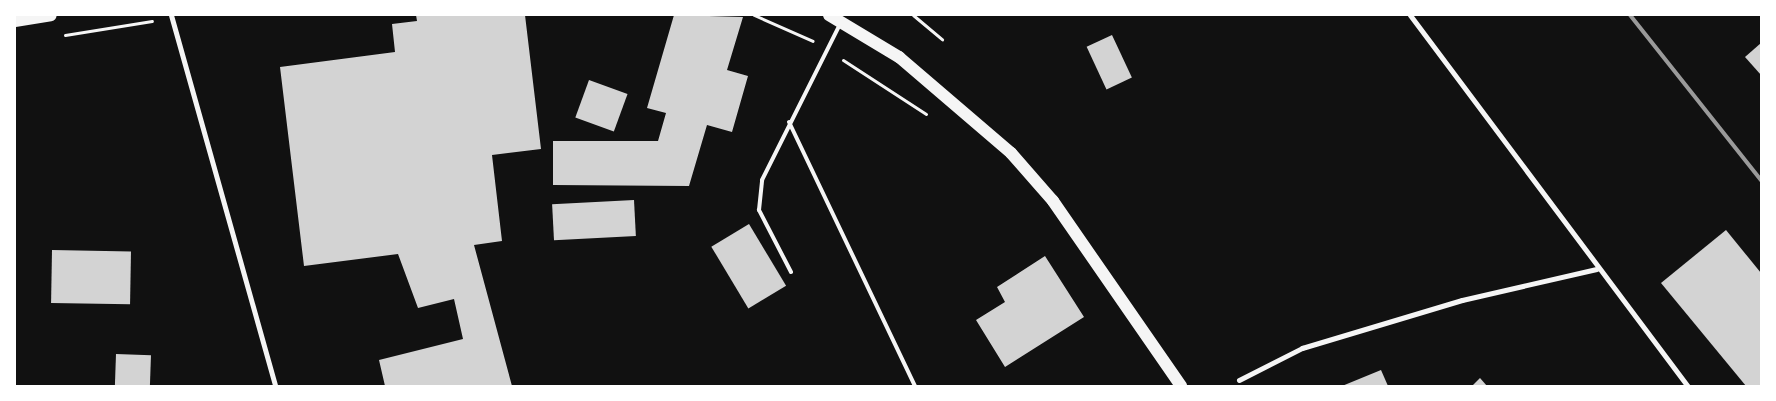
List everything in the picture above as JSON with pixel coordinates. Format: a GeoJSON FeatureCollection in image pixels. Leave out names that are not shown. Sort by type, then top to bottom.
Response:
{"type":"FeatureCollection","features":[{"type":"Feature","properties":{"kind":"main road"},"geometry":{"type":"LineString","coordinates":[[15,21],[52,15]]}},
{"type":"Feature","properties":{"kind":"main road"},"geometry":{"type":"LineString","coordinates":[[828,15],[841,21],[917,71],[1016,160],[1054,201],[1181,386]]}},
{"type":"Feature","properties":{"kind":"street"},"geometry":{"type":"LineString","coordinates":[[1410,15],[1596,269],[1688,386]]}},
{"type":"Feature","properties":{"kind":"street"},"geometry":{"type":"LineString","coordinates":[[171,17],[276,386]]}},
{"type":"Feature","properties":{"kind":"street"},"geometry":{"type":"LineString","coordinates":[[1239,380],[1302,348],[1462,300],[1596,269]]}},
{"type":"Feature","properties":{"kind":"lane"},"geometry":{"type":"LineString","coordinates":[[791,272],[759,210],[762,180],[789,122],[841,21]]}},
{"type":"Feature","properties":{"kind":"lane"},"geometry":{"type":"LineString","coordinates":[[789,122],[915,386]]}},
{"type":"Feature","properties":{"kind":"path"},"geometry":{"type":"LineString","coordinates":[[754,15],[826,48],[934,118]]}},
{"type":"Feature","properties":{"kind":"path"},"geometry":{"type":"LineString","coordinates":[[913,15],[942,39]]}},
{"type":"Feature","properties":{"kind":"path"},"geometry":{"type":"LineString","coordinates":[[60,36],[171,17]]}},
{"type":"Feature","properties":{"kind":"building"},"geometry":{"type":"Polygon","coordinates":[[[416,15],[525,15],[541,149],[492,155],[502,241],[474,245],[512,386],[385,386],[379,360],[463,339],[454,299],[418,308],[398,254],[304,266],[280,67],[395,52],[392,24],[417,21],[416,15]]]}},
{"type":"Feature","properties":{"kind":"building"},"geometry":{"type":"Polygon","coordinates":[[[674,15],[743,17],[727,70],[748,76],[732,132],[707,125],[689,186],[553,185],[553,141],[658,141],[666,113],[647,108],[674,15]]]}},
{"type":"Feature","properties":{"kind":"building"},"geometry":{"type":"Polygon","coordinates":[[[1112,35],[1132,78],[1106,89],[1087,47],[1112,35]]]}},
{"type":"Feature","properties":{"kind":"building"},"geometry":{"type":"Polygon","coordinates":[[[1761,43],[1761,75],[1745,57],[1761,43]]]}},
{"type":"Feature","properties":{"kind":"building"},"geometry":{"type":"Polygon","coordinates":[[[589,80],[628,94],[614,132],[575,118],[589,80]]]}},
{"type":"Feature","properties":{"kind":"building"},"geometry":{"type":"Polygon","coordinates":[[[634,200],[636,236],[554,240],[552,204],[634,200]]]}},
{"type":"Feature","properties":{"kind":"building"},"geometry":{"type":"Polygon","coordinates":[[[749,224],[786,286],[748,308],[711,247],[749,224]]]}},
{"type":"Feature","properties":{"kind":"building"},"geometry":{"type":"Polygon","coordinates":[[[1726,230],[1761,273],[1761,386],[1746,386],[1661,283],[1726,230]]]}},
{"type":"Feature","properties":{"kind":"building"},"geometry":{"type":"Polygon","coordinates":[[[52,250],[131,251],[130,304],[51,303],[52,250]]]}},
{"type":"Feature","properties":{"kind":"building"},"geometry":{"type":"Polygon","coordinates":[[[1045,256],[1084,317],[1005,367],[976,320],[1005,302],[997,287],[1045,256]]]}},
{"type":"Feature","properties":{"kind":"building"},"geometry":{"type":"Polygon","coordinates":[[[116,354],[151,355],[150,386],[115,386],[116,354]]]}},
{"type":"Feature","properties":{"kind":"building"},"geometry":{"type":"Polygon","coordinates":[[[1381,370],[1388,386],[1342,386],[1381,370]]]}},
{"type":"Feature","properties":{"kind":"building"},"geometry":{"type":"Polygon","coordinates":[[[1480,378],[1487,386],[1472,386],[1480,378]]]}},
{"type":"Feature","properties":{"kind":"railway"},"geometry":{"type":"LineString","coordinates":[[1630,15],[1761,180]]}}]}
